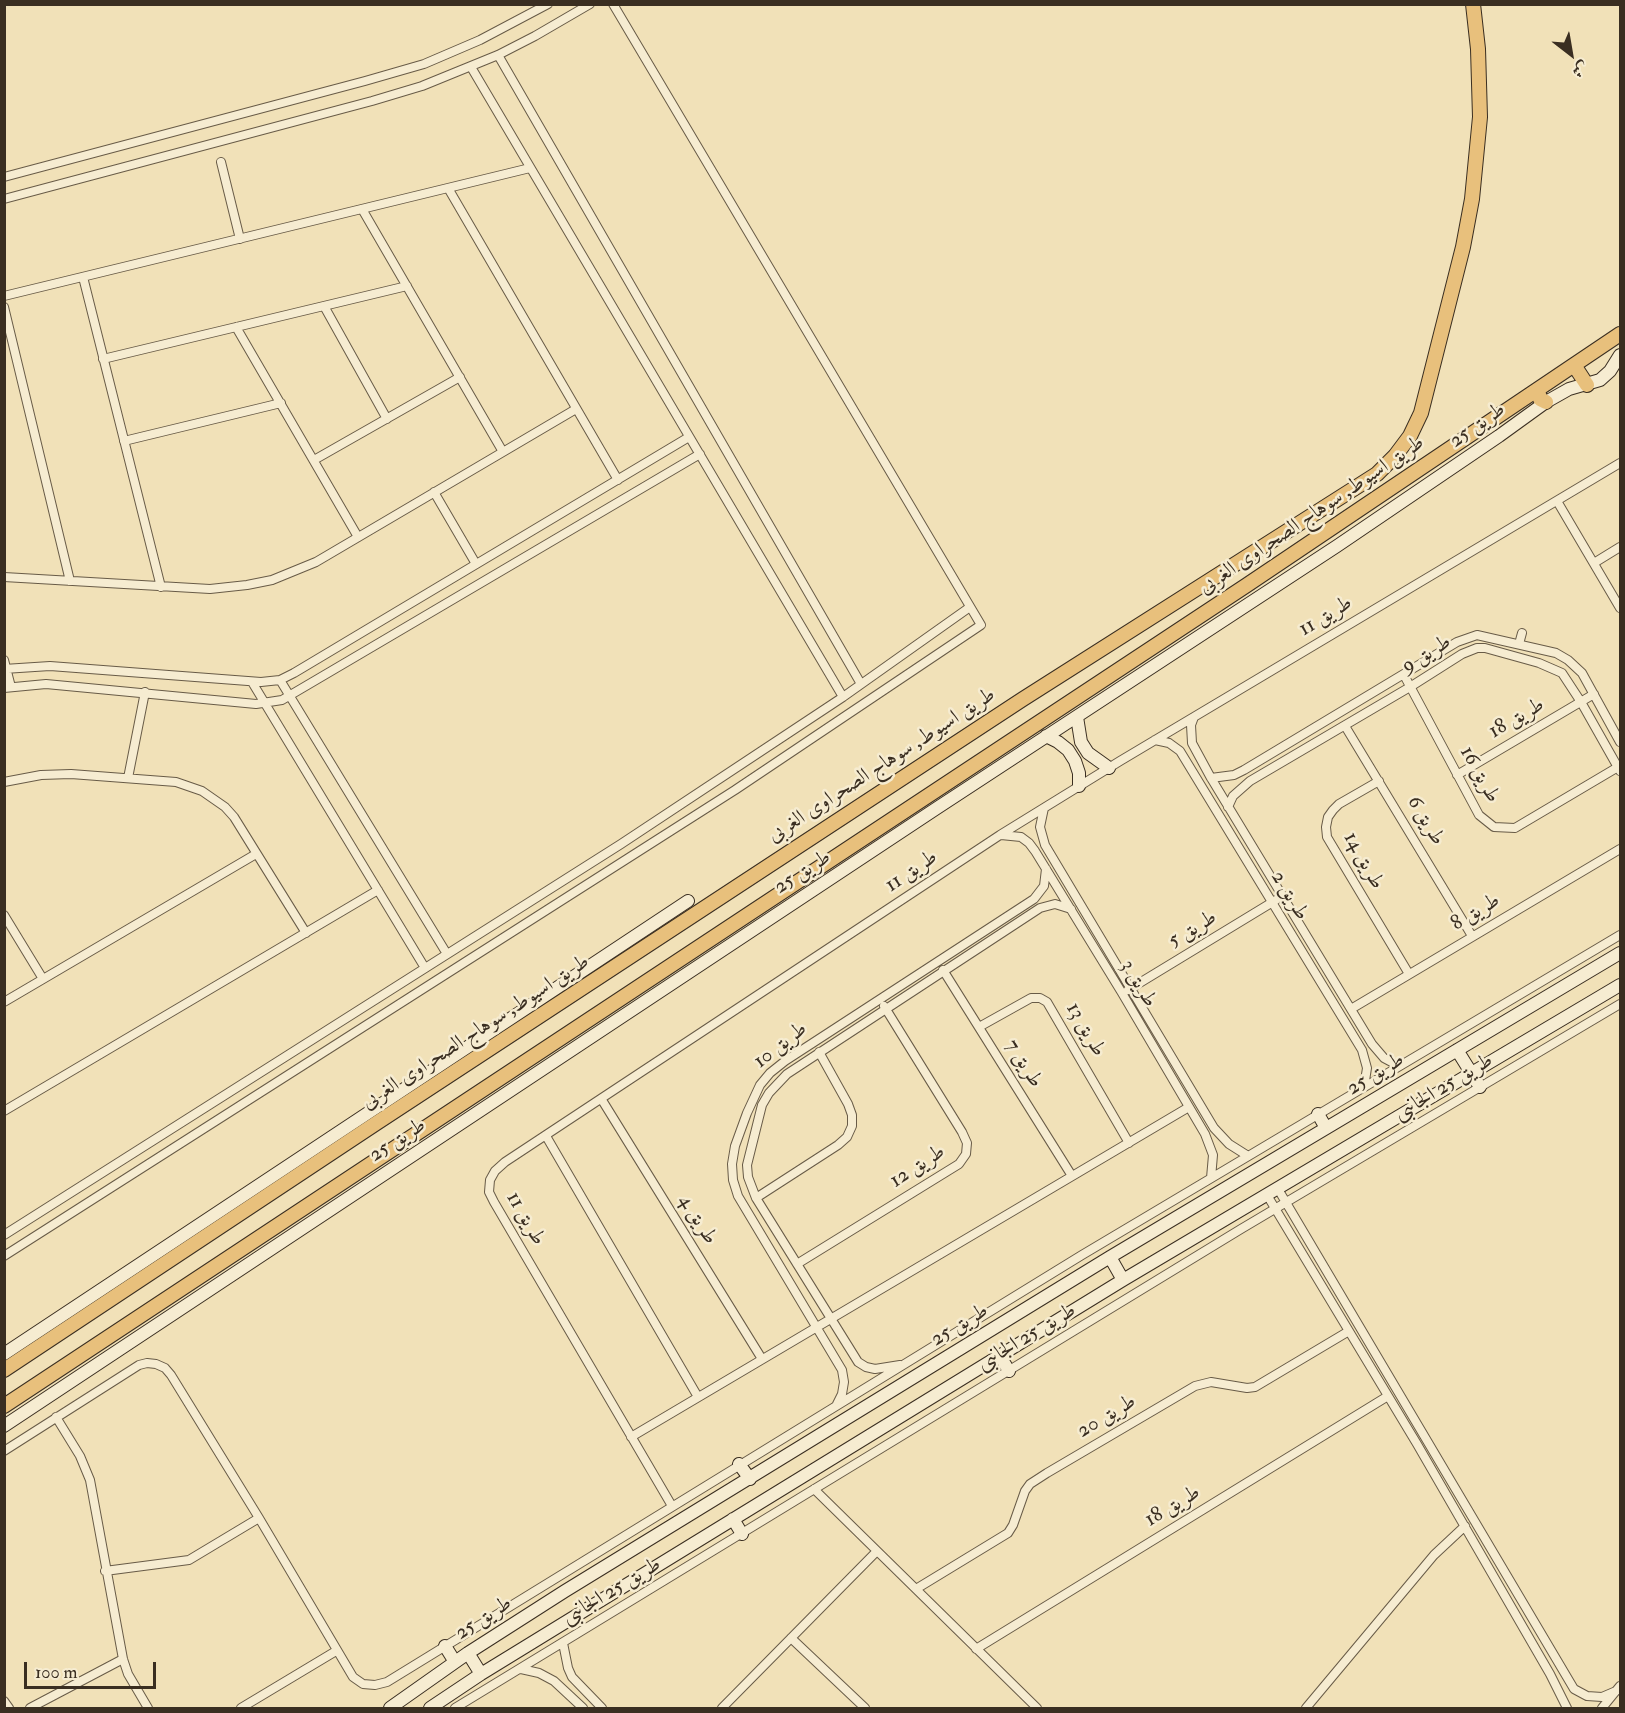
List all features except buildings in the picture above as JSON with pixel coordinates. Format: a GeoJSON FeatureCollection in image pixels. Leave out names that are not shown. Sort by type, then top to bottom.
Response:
{"type":"FeatureCollection","features":[{"type":"Feature","properties":{"kind":"main road","name":"طريق اسيوط, سوهاج الصحراوى الغربى"},"geometry":{"type":"LineString","coordinates":[[4,1370],[1023,699],[1377,474],[1410,436],[1421,413],[1463,247],[1472,199],[1480,117],[1479,50],[1473,4]]}},
{"type":"Feature","properties":{"kind":"main road","name":"طريق اسيوط, سوهاج الصحراوى الغربى"},"geometry":{"type":"LineString","coordinates":[[4,1406],[1257,579],[1620,334]]}},
{"type":"Feature","properties":{"kind":"main road"},"geometry":{"type":"LineString","coordinates":[[1574,365],[1587,385]]}},
{"type":"Feature","properties":{"kind":"main road"},"geometry":{"type":"LineString","coordinates":[[1538,390],[1540,399],[1546,402]]}},
{"type":"Feature","properties":{"kind":"main road"},"geometry":{"type":"LineString","coordinates":[[688,901],[696,913]]}},
{"type":"Feature","properties":{"kind":"street"},"geometry":{"type":"LineString","coordinates":[[4,177],[424,64],[480,40],[548,4]]}},
{"type":"Feature","properties":{"kind":"street"},"geometry":{"type":"LineString","coordinates":[[4,199],[422,86],[498,55],[590,4]]}},
{"type":"Feature","properties":{"kind":"street"},"geometry":{"type":"LineString","coordinates":[[4,1256],[735,790],[981,625],[613,4]]}},
{"type":"Feature","properties":{"kind":"street"},"geometry":{"type":"LineString","coordinates":[[498,55],[861,684]]}},
{"type":"Feature","properties":{"kind":"street"},"geometry":{"type":"LineString","coordinates":[[471,67],[843,696]]}},
{"type":"Feature","properties":{"kind":"street"},"geometry":{"type":"LineString","coordinates":[[221,162],[240,239]]}},
{"type":"Feature","properties":{"kind":"street"},"geometry":{"type":"LineString","coordinates":[[4,296],[530,168]]}},
{"type":"Feature","properties":{"kind":"street"},"geometry":{"type":"LineString","coordinates":[[448,188],[618,480]]}},
{"type":"Feature","properties":{"kind":"street"},"geometry":{"type":"LineString","coordinates":[[362,209],[503,452]]}},
{"type":"Feature","properties":{"kind":"street"},"geometry":{"type":"LineString","coordinates":[[83,277],[161,587]]}},
{"type":"Feature","properties":{"kind":"street"},"geometry":{"type":"LineString","coordinates":[[103,359],[407,286]]}},
{"type":"Feature","properties":{"kind":"street"},"geometry":{"type":"LineString","coordinates":[[324,306],[387,419]]}},
{"type":"Feature","properties":{"kind":"street"},"geometry":{"type":"LineString","coordinates":[[4,308],[70,581]]}},
{"type":"Feature","properties":{"kind":"street"},"geometry":{"type":"LineString","coordinates":[[236,327],[358,537]]}},
{"type":"Feature","properties":{"kind":"street","name":"طريق 25"},"geometry":{"type":"LineString","coordinates":[[4,1426],[1337,546],[1500,436],[1546,402],[1569,389],[1600,380],[1610,371],[1620,355]]}},
{"type":"Feature","properties":{"kind":"street"},"geometry":{"type":"LineString","coordinates":[[314,460],[460,377]]}},
{"type":"Feature","properties":{"kind":"street"},"geometry":{"type":"LineString","coordinates":[[124,441],[281,403]]}},
{"type":"Feature","properties":{"kind":"street"},"geometry":{"type":"LineString","coordinates":[[4,577],[216,589],[272,580],[316,562],[576,409]]}},
{"type":"Feature","properties":{"kind":"street"},"geometry":{"type":"LineString","coordinates":[[689,437],[280,680],[252,682],[50,666],[5,666],[8,688],[46,684],[266,704],[290,697],[700,454]]}},
{"type":"Feature","properties":{"kind":"street","name":"طريق 11"},"geometry":{"type":"LineString","coordinates":[[672,1506],[489,1192],[490,1180],[495,1171],[505,1162],[1000,835],[1078,786],[1620,463]]}},
{"type":"Feature","properties":{"kind":"street"},"geometry":{"type":"LineString","coordinates":[[434,492],[476,564]]}},
{"type":"Feature","properties":{"kind":"street"},"geometry":{"type":"LineString","coordinates":[[1557,501],[1620,608]]}},
{"type":"Feature","properties":{"kind":"street"},"geometry":{"type":"LineString","coordinates":[[1594,563],[1620,547]]}},
{"type":"Feature","properties":{"kind":"street"},"geometry":{"type":"LineString","coordinates":[[4,1235],[640,832],[861,684],[970,607]]}},
{"type":"Feature","properties":{"kind":"street"},"geometry":{"type":"LineString","coordinates":[[1519,644],[1522,633]]}},
{"type":"Feature","properties":{"kind":"street","name":"طريق 9"},"geometry":{"type":"LineString","coordinates":[[1211,778],[1234,775],[1244,770],[1467,638],[1485,636],[1556,653],[1568,660],[1582,673],[1620,742]]}},
{"type":"Feature","properties":{"kind":"street","name":"طريق 9"},"geometry":{"type":"LineString","coordinates":[[1228,807],[1233,796],[1250,781],[1469,650],[1485,648],[1550,666],[1562,673],[1619,769]]}},
{"type":"Feature","properties":{"kind":"street","name":"طريق 16"},"geometry":{"type":"LineString","coordinates":[[1404,675],[1479,815],[1494,827],[1515,828],[1619,769]]}},
{"type":"Feature","properties":{"kind":"street"},"geometry":{"type":"LineString","coordinates":[[280,680],[447,954]]}},
{"type":"Feature","properties":{"kind":"street"},"geometry":{"type":"LineString","coordinates":[[252,682],[425,968]]}},
{"type":"Feature","properties":{"kind":"street"},"geometry":{"type":"LineString","coordinates":[[128,778],[145,692]]}},
{"type":"Feature","properties":{"kind":"street","name":"طريق 18"},"geometry":{"type":"LineString","coordinates":[[1457,775],[1594,694]]}},
{"type":"Feature","properties":{"kind":"street"},"geometry":{"type":"LineString","coordinates":[[1077,717],[1078,730],[1085,748],[1098,762],[1109,768]]}},
{"type":"Feature","properties":{"kind":"street","name":"طريق 2"},"geometry":{"type":"LineString","coordinates":[[1195,717],[1191,725],[1192,743],[1211,778],[1377,1051],[1391,1063],[1399,1066]]}},
{"type":"Feature","properties":{"kind":"street","name":"طريق 6"},"geometry":{"type":"LineString","coordinates":[[1345,726],[1472,936]]}},
{"type":"Feature","properties":{"kind":"street"},"geometry":{"type":"LineString","coordinates":[[1046,736],[1068,750],[1079,774],[1078,786]]}},
{"type":"Feature","properties":{"kind":"street","name":"طريق 2"},"geometry":{"type":"LineString","coordinates":[[1155,740],[1168,743],[1180,751],[1362,1050],[1367,1068],[1364,1087]]}},
{"type":"Feature","properties":{"kind":"street"},"geometry":{"type":"LineString","coordinates":[[4,782],[32,776],[59,774],[176,782],[202,790],[225,807],[234,817],[306,933]]}},
{"type":"Feature","properties":{"kind":"street","name":"طريق 14"},"geometry":{"type":"LineString","coordinates":[[1379,781],[1339,804],[1333,810],[1328,817],[1327,837],[1409,974]]}},
{"type":"Feature","properties":{"kind":"street","name":"طريق 3"},"geometry":{"type":"LineString","coordinates":[[1044,808],[1040,827],[1045,845],[1210,1144],[1213,1155],[1211,1178]]}},
{"type":"Feature","properties":{"kind":"street","name":"طريق 3"},"geometry":{"type":"LineString","coordinates":[[1000,835],[1021,837],[1029,843],[1214,1128],[1229,1144],[1248,1156]]}},
{"type":"Feature","properties":{"kind":"street","name":"طريق 8"},"geometry":{"type":"LineString","coordinates":[[1351,1009],[1620,849]]}},
{"type":"Feature","properties":{"kind":"street"},"geometry":{"type":"LineString","coordinates":[[4,1002],[256,854]]}},
{"type":"Feature","properties":{"kind":"street","name":"طريق 10"},"geometry":{"type":"LineString","coordinates":[[837,1404],[844,1382],[842,1371],[818,1326],[738,1196],[733,1180],[732,1164],[735,1146],[753,1097],[770,1074],[785,1061],[1034,899],[1044,886],[1046,869]]}},
{"type":"Feature","properties":{"kind":"street"},"geometry":{"type":"LineString","coordinates":[[4,1111],[378,890]]}},
{"type":"Feature","properties":{"kind":"street","name":"طريق 5"},"geometry":{"type":"LineString","coordinates":[[1126,991],[1282,897]]}},
{"type":"Feature","properties":{"kind":"street"},"geometry":{"type":"LineString","coordinates":[[4,1354],[688,901]]}},
{"type":"Feature","properties":{"kind":"street","name":"طريق 10"},"geometry":{"type":"LineString","coordinates":[[906,1364],[875,1369],[858,1362],[756,1198],[751,1189],[747,1165],[757,1118],[777,1082],[885,1008],[1040,908],[1055,904],[1071,909]]}},
{"type":"Feature","properties":{"kind":"street"},"geometry":{"type":"LineString","coordinates":[[4,915],[43,979]]}},
{"type":"Feature","properties":{"kind":"street"},"geometry":{"type":"LineString","coordinates":[[4,1451],[138,1365],[156,1364],[165,1368],[259,1518],[336,1652],[353,1677],[363,1684],[375,1685],[387,1682],[837,1404],[1620,935]]}},
{"type":"Feature","properties":{"kind":"street","name":"طريق 25"},"geometry":{"type":"LineString","coordinates":[[390,1708],[468,1653],[565,1591],[1110,1257],[1620,953]]}},
{"type":"Feature","properties":{"kind":"street","name":"طريق 7"},"geometry":{"type":"LineString","coordinates":[[944,970],[1072,1176]]}},
{"type":"Feature","properties":{"kind":"street"},"geometry":{"type":"LineString","coordinates":[[430,1708],[481,1674],[1124,1280],[1620,985]]}},
{"type":"Feature","properties":{"kind":"street","name":"طريق 13"},"geometry":{"type":"LineString","coordinates":[[980,1027],[1032,998],[1040,998],[1047,1002],[1129,1143]]}},
{"type":"Feature","properties":{"kind":"street","name":"طريق 12"},"geometry":{"type":"LineString","coordinates":[[797,1264],[959,1164],[966,1154],[967,1143],[962,1132],[879,999]]}},
{"type":"Feature","properties":{"kind":"street","name":"طريق 25 الجانبى"},"geometry":{"type":"LineString","coordinates":[[455,1708],[1275,1208],[1620,1004]]}},
{"type":"Feature","properties":{"kind":"street"},"geometry":{"type":"LineString","coordinates":[[1457,1050],[1480,1087]]}},
{"type":"Feature","properties":{"kind":"street"},"geometry":{"type":"LineString","coordinates":[[756,1198],[838,1145],[847,1137],[852,1126],[852,1115],[848,1104],[819,1052]]}},
{"type":"Feature","properties":{"kind":"street"},"geometry":{"type":"LineString","coordinates":[[770,1074],[777,1082]]}},
{"type":"Feature","properties":{"kind":"street","name":"طريق 4"},"geometry":{"type":"LineString","coordinates":[[602,1100],[762,1359]]}},
{"type":"Feature","properties":{"kind":"street"},"geometry":{"type":"LineString","coordinates":[[631,1437],[1189,1107]]}},
{"type":"Feature","properties":{"kind":"street"},"geometry":{"type":"LineString","coordinates":[[1318,1114],[1326,1128]]}},
{"type":"Feature","properties":{"kind":"street"},"geometry":{"type":"LineString","coordinates":[[546,1136],[698,1397]]}},
{"type":"Feature","properties":{"kind":"street"},"geometry":{"type":"LineString","coordinates":[[738,1196],[751,1189]]}},
{"type":"Feature","properties":{"kind":"street"},"geometry":{"type":"LineString","coordinates":[[1272,1192],[1286,1202],[1574,1689],[1587,1696],[1602,1697],[1618,1689]]}},
{"type":"Feature","properties":{"kind":"street"},"geometry":{"type":"LineString","coordinates":[[1272,1192],[1275,1208],[1465,1526],[1567,1708]]}},
{"type":"Feature","properties":{"kind":"street"},"geometry":{"type":"LineString","coordinates":[[1110,1257],[1124,1280]]}},
{"type":"Feature","properties":{"kind":"street","name":"طريق 20"},"geometry":{"type":"LineString","coordinates":[[916,1589],[1008,1533],[1025,1491],[1030,1484],[1047,1473],[1195,1386],[1210,1382],[1247,1388],[1255,1387],[1349,1331]]}},
{"type":"Feature","properties":{"kind":"street"},"geometry":{"type":"LineString","coordinates":[[1000,1356],[1009,1371]]}},
{"type":"Feature","properties":{"kind":"street","name":"طريق 18"},"geometry":{"type":"LineString","coordinates":[[976,1648],[1388,1396]]}},
{"type":"Feature","properties":{"kind":"street"},"geometry":{"type":"LineString","coordinates":[[56,1417],[80,1456],[90,1480],[123,1659],[128,1674],[148,1708]]}},
{"type":"Feature","properties":{"kind":"street"},"geometry":{"type":"LineString","coordinates":[[1417,1444],[1425,1438]]}},
{"type":"Feature","properties":{"kind":"street"},"geometry":{"type":"LineString","coordinates":[[739,1464],[750,1479]]}},
{"type":"Feature","properties":{"kind":"street"},"geometry":{"type":"LineString","coordinates":[[814,1489],[1037,1708]]}},
{"type":"Feature","properties":{"kind":"street"},"geometry":{"type":"LineString","coordinates":[[105,1571],[189,1560],[259,1518]]}},
{"type":"Feature","properties":{"kind":"street"},"geometry":{"type":"LineString","coordinates":[[733,1519],[742,1534]]}},
{"type":"Feature","properties":{"kind":"street"},"geometry":{"type":"LineString","coordinates":[[1306,1708],[1434,1555],[1465,1526]]}},
{"type":"Feature","properties":{"kind":"street"},"geometry":{"type":"LineString","coordinates":[[722,1708],[877,1551]]}},
{"type":"Feature","properties":{"kind":"street"},"geometry":{"type":"LineString","coordinates":[[1485,1561],[1494,1555]]}},
{"type":"Feature","properties":{"kind":"street"},"geometry":{"type":"LineString","coordinates":[[1518,1618],[1528,1612]]}},
{"type":"Feature","properties":{"kind":"street"},"geometry":{"type":"LineString","coordinates":[[791,1638],[865,1708]]}},
{"type":"Feature","properties":{"kind":"street"},"geometry":{"type":"LineString","coordinates":[[563,1643],[567,1668],[572,1677],[602,1708]]}},
{"type":"Feature","properties":{"kind":"street"},"geometry":{"type":"LineString","coordinates":[[445,1646],[455,1662]]}},
{"type":"Feature","properties":{"kind":"street"},"geometry":{"type":"LineString","coordinates":[[241,1708],[336,1652]]}},
{"type":"Feature","properties":{"kind":"street"},"geometry":{"type":"LineString","coordinates":[[468,1653],[481,1674]]}},
{"type":"Feature","properties":{"kind":"street"},"geometry":{"type":"LineString","coordinates":[[30,1708],[123,1659]]}},
{"type":"Feature","properties":{"kind":"street"},"geometry":{"type":"LineString","coordinates":[[521,1668],[539,1673],[554,1681],[582,1708]]}},
{"type":"Feature","properties":{"kind":"street"},"geometry":{"type":"LineString","coordinates":[[1550,1674],[1561,1668]]}},
{"type":"Feature","properties":{"kind":"street"},"geometry":{"type":"LineString","coordinates":[[1562,1696],[1574,1689]]}},
{"type":"Feature","properties":{"kind":"street"},"geometry":{"type":"LineString","coordinates":[[1602,1708],[1618,1689]]}},
{"type":"Feature","properties":{"kind":"street"},"geometry":{"type":"LineString","coordinates":[[4,1701],[9,1708]]}}]}
